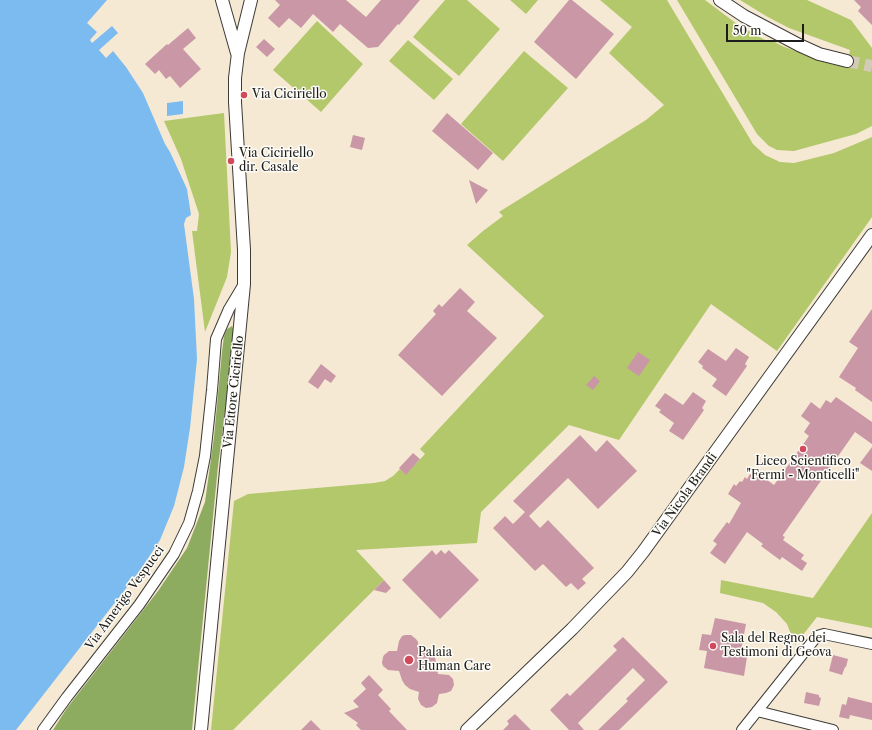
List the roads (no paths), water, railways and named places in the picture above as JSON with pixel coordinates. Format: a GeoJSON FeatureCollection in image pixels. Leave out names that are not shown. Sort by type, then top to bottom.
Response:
{"type":"FeatureCollection","features":[{"type":"Feature","properties":{"kind":"street","name":"Via Ettore Ciciriello"},"geometry":{"type":"LineString","coordinates":[[222,0],[238,53]]}},
{"type":"Feature","properties":{"kind":"street","name":"Via Ettore Ciciriello"},"geometry":{"type":"LineString","coordinates":[[201,730],[244,284],[244,243],[235,102],[235,78],[238,53],[251,0]]}},
{"type":"Feature","properties":{"kind":"street"},"geometry":{"type":"LineString","coordinates":[[720,0],[744,16],[819,54],[848,57]]}},
{"type":"Feature","properties":{"kind":"street","name":"Via Nicola Brandi"},"geometry":{"type":"LineString","coordinates":[[467,730],[572,629],[627,572],[872,235]]}},
{"type":"Feature","properties":{"kind":"street","name":"Via Amerigo Vespucci"},"geometry":{"type":"LineString","coordinates":[[43,730],[139,605],[174,554],[189,523],[198,491],[205,456],[216,339],[229,309],[244,284]]}},
{"type":"Feature","properties":{"kind":"street"},"geometry":{"type":"LineString","coordinates":[[742,730],[817,636],[824,634],[872,644]]}},
{"type":"Feature","properties":{"kind":"street"},"geometry":{"type":"LineString","coordinates":[[757,712],[833,730]]}},
{"type":"Feature","properties":{"kind":"water"},"geometry":{"type":"Polygon","coordinates":[[[0,0],[107,0],[87,23],[97,32],[90,40],[92,43],[112,26],[118,33],[99,50],[106,58],[113,51],[126,67],[143,93],[165,144],[187,189],[191,215],[186,218],[184,224],[194,299],[197,359],[190,428],[184,467],[174,506],[160,540],[141,569],[16,730],[0,730],[0,0]]]}},
{"type":"Feature","properties":{"kind":"water"},"geometry":{"type":"Polygon","coordinates":[[[183,101],[183,114],[167,116],[167,103],[183,101]]]}},
{"type":"Feature","properties":{"kind":"tunnel"},"geometry":{"type":"LineString","coordinates":[[847,61],[872,66]]}},
{"type":"Feature","properties":{"kind":"place","name":"Via Ciciriello"},"geometry":{"type":"Point","coordinates":[244,95]}},
{"type":"Feature","properties":{"kind":"place","name":"Via Ciciriello dir. Casale"},"geometry":{"type":"Point","coordinates":[231,161]}},
{"type":"Feature","properties":{"kind":"place","name":"Liceo Scientifico \"Fermi - Monticelli\""},"geometry":{"type":"Point","coordinates":[803,449]}},
{"type":"Feature","properties":{"kind":"place","name":"Sala del Regno dei Testimoni di Geova"},"geometry":{"type":"Point","coordinates":[713,646]}},
{"type":"Feature","properties":{"kind":"place","name":"Palaia Human Care"},"geometry":{"type":"Point","coordinates":[409,660]}}]}
